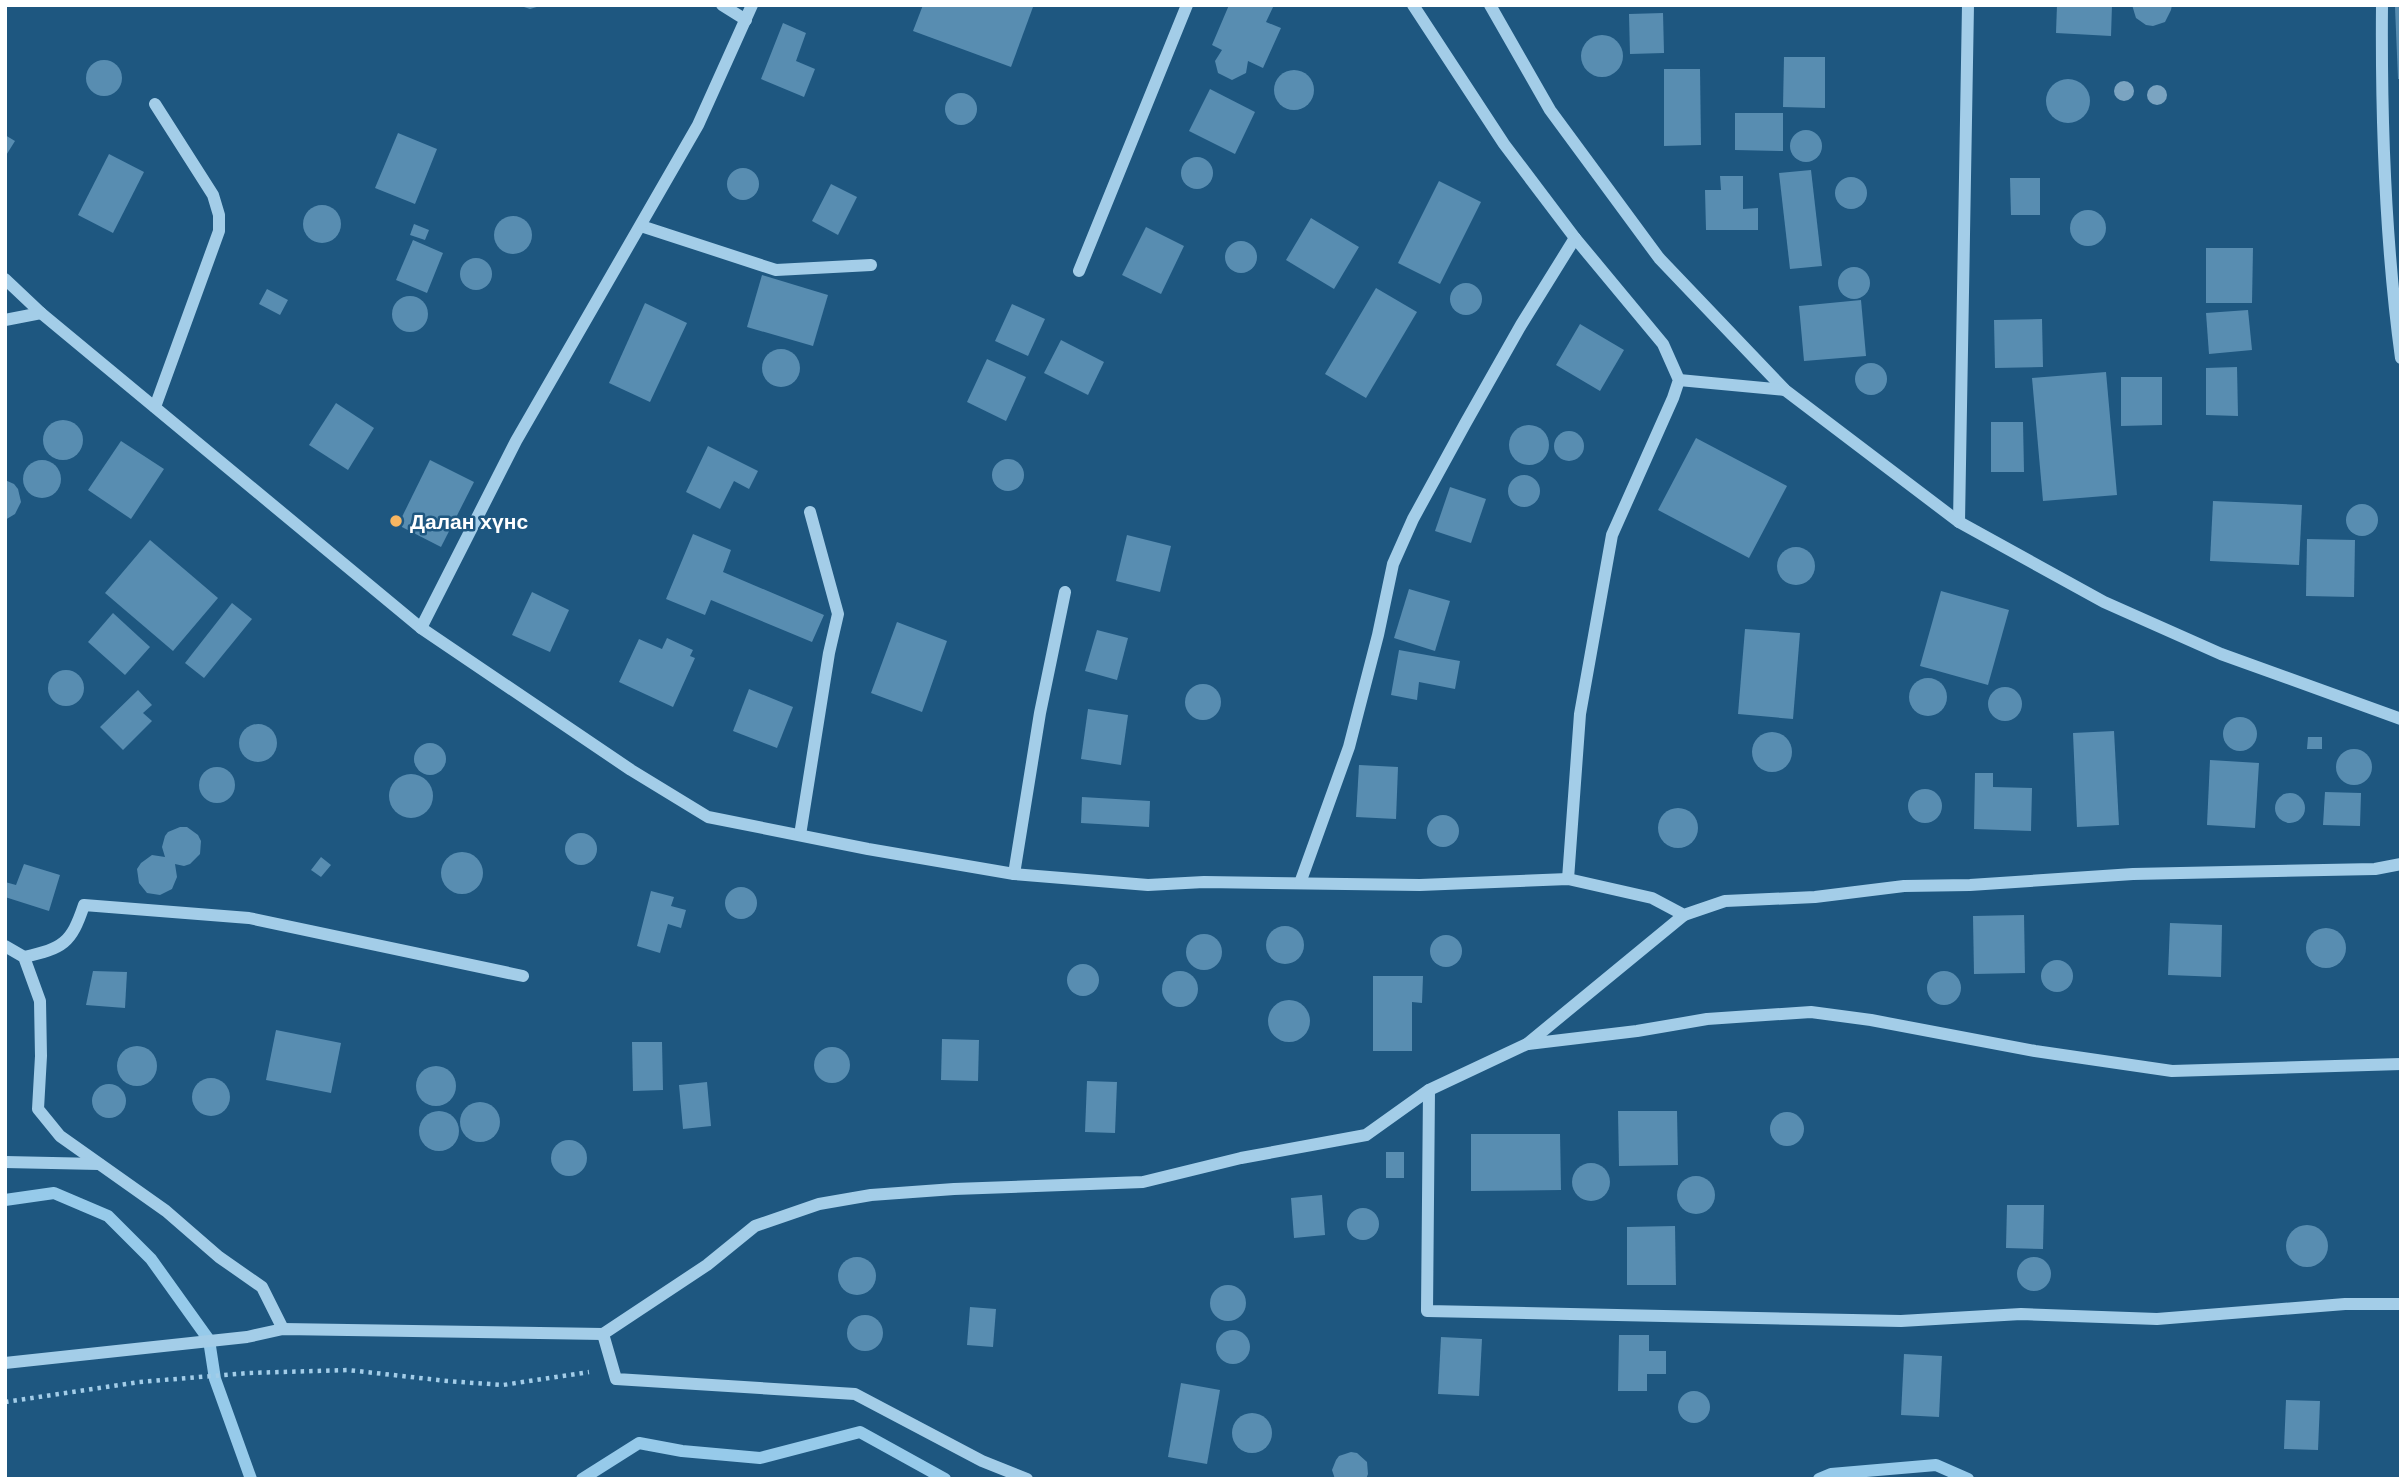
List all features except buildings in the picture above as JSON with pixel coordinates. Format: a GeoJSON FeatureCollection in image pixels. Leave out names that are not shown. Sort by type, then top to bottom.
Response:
{"type":"FeatureCollection","features":[{"type":"Feature","properties":{"kind":"street"},"geometry":{"type":"LineString","coordinates":[[722,5],[746,20]]}},
{"type":"Feature","properties":{"kind":"street"},"geometry":{"type":"LineString","coordinates":[[421,628],[516,441],[698,125],[752,5]]}},
{"type":"Feature","properties":{"kind":"street"},"geometry":{"type":"LineString","coordinates":[[1079,271],[1187,5]]}},
{"type":"Feature","properties":{"kind":"street"},"geometry":{"type":"LineString","coordinates":[[1413,5],[1504,144],[1575,238],[1663,344],[1679,380],[1612,535],[1580,714],[1568,879]]}},
{"type":"Feature","properties":{"kind":"street"},"geometry":{"type":"LineString","coordinates":[[1490,5],[1550,110],[1659,258],[1785,390],[1958,522],[2104,602],[2221,654],[2401,719]]}},
{"type":"Feature","properties":{"kind":"street"},"geometry":{"type":"LineString","coordinates":[[1958,522],[1968,5]]}},
{"type":"Feature","properties":{"kind":"street"},"geometry":{"type":"LineString","coordinates":[[2382,5],[2391,286],[2401,358]]}},
{"type":"Feature","properties":{"kind":"street"},"geometry":{"type":"LineString","coordinates":[[155,104],[213,195],[219,215],[219,231],[155,407]]}},
{"type":"Feature","properties":{"kind":"street"},"geometry":{"type":"LineString","coordinates":[[641,226],[776,270],[871,265]]}},
{"type":"Feature","properties":{"kind":"street"},"geometry":{"type":"LineString","coordinates":[[1300,883],[1349,747],[1393,564],[1413,519],[1465,425],[1521,325],[1575,238]]}},
{"type":"Feature","properties":{"kind":"street"},"geometry":{"type":"LineString","coordinates":[[5,279],[41,313],[421,628],[631,770],[708,817],[868,849],[1014,874],[1148,884],[1204,882],[1420,885],[1568,879],[1652,898],[1684,915]]}},
{"type":"Feature","properties":{"kind":"street"},"geometry":{"type":"LineString","coordinates":[[5,320],[41,313]]}},
{"type":"Feature","properties":{"kind":"street"},"geometry":{"type":"LineString","coordinates":[[1679,380],[1785,390]]}},
{"type":"Feature","properties":{"kind":"street"},"geometry":{"type":"LineString","coordinates":[[800,835],[829,653],[838,614],[810,512]]}},
{"type":"Feature","properties":{"kind":"street"},"geometry":{"type":"LineString","coordinates":[[1014,874],[1040,713],[1065,592]]}},
{"type":"Feature","properties":{"kind":"street"},"geometry":{"type":"LineString","coordinates":[[5,1363],[247,1336],[284,1329],[603,1334],[707,1265],[755,1226],[819,1204],[871,1195],[954,1189],[1143,1182],[1241,1158],[1366,1135],[1429,1090],[1527,1044],[1684,915],[1726,901],[1815,897],[1904,887],[2133,874],[2375,869],[2401,864]]}},
{"type":"Feature","properties":{"kind":"street"},"geometry":{"type":"LineString","coordinates":[[24,957],[56,950],[76,928],[84,905],[249,918],[523,976]]}},
{"type":"Feature","properties":{"kind":"street"},"geometry":{"type":"LineString","coordinates":[[5,946],[24,957],[40,1000],[38,1109],[60,1136],[166,1211],[219,1257],[262,1287],[284,1329]]}},
{"type":"Feature","properties":{"kind":"street"},"geometry":{"type":"LineString","coordinates":[[1527,1044],[1637,1031],[1707,1019],[1811,1012],[1871,1020],[2035,1051],[2172,1071],[2401,1064]]}},
{"type":"Feature","properties":{"kind":"street"},"geometry":{"type":"LineString","coordinates":[[1429,1090],[1427,1311],[1901,1321],[2021,1314],[2157,1319],[2344,1304],[2401,1304]]}},
{"type":"Feature","properties":{"kind":"street"},"geometry":{"type":"LineString","coordinates":[[5,1163],[100,1164]]}},
{"type":"Feature","properties":{"kind":"street"},"geometry":{"type":"LineString","coordinates":[[603,1334],[615,1379],[855,1394],[982,1461],[1027,1479]]}},
{"type":"Feature","properties":{"kind":"path"},"geometry":{"type":"LineString","coordinates":[[5,1402],[139,1382],[249,1373],[348,1370],[502,1385],[591,1371],[612,1365]]}},
{"type":"Feature","properties":{"kind":"waterway"},"geometry":{"type":"LineString","coordinates":[[5,1200],[54,1193],[108,1216],[151,1259],[209,1340],[215,1379],[251,1479]]}},
{"type":"Feature","properties":{"kind":"waterway"},"geometry":{"type":"LineString","coordinates":[[582,1479],[639,1443],[682,1451],[760,1458],[860,1432],[945,1479]]}},
{"type":"Feature","properties":{"kind":"waterway"},"geometry":{"type":"LineString","coordinates":[[1819,1479],[1831,1474],[1936,1465],[1968,1479]]}},
{"type":"Feature","properties":{"kind":"place","name":"Далан хүнс"},"geometry":{"type":"Point","coordinates":[396,521]}}]}
